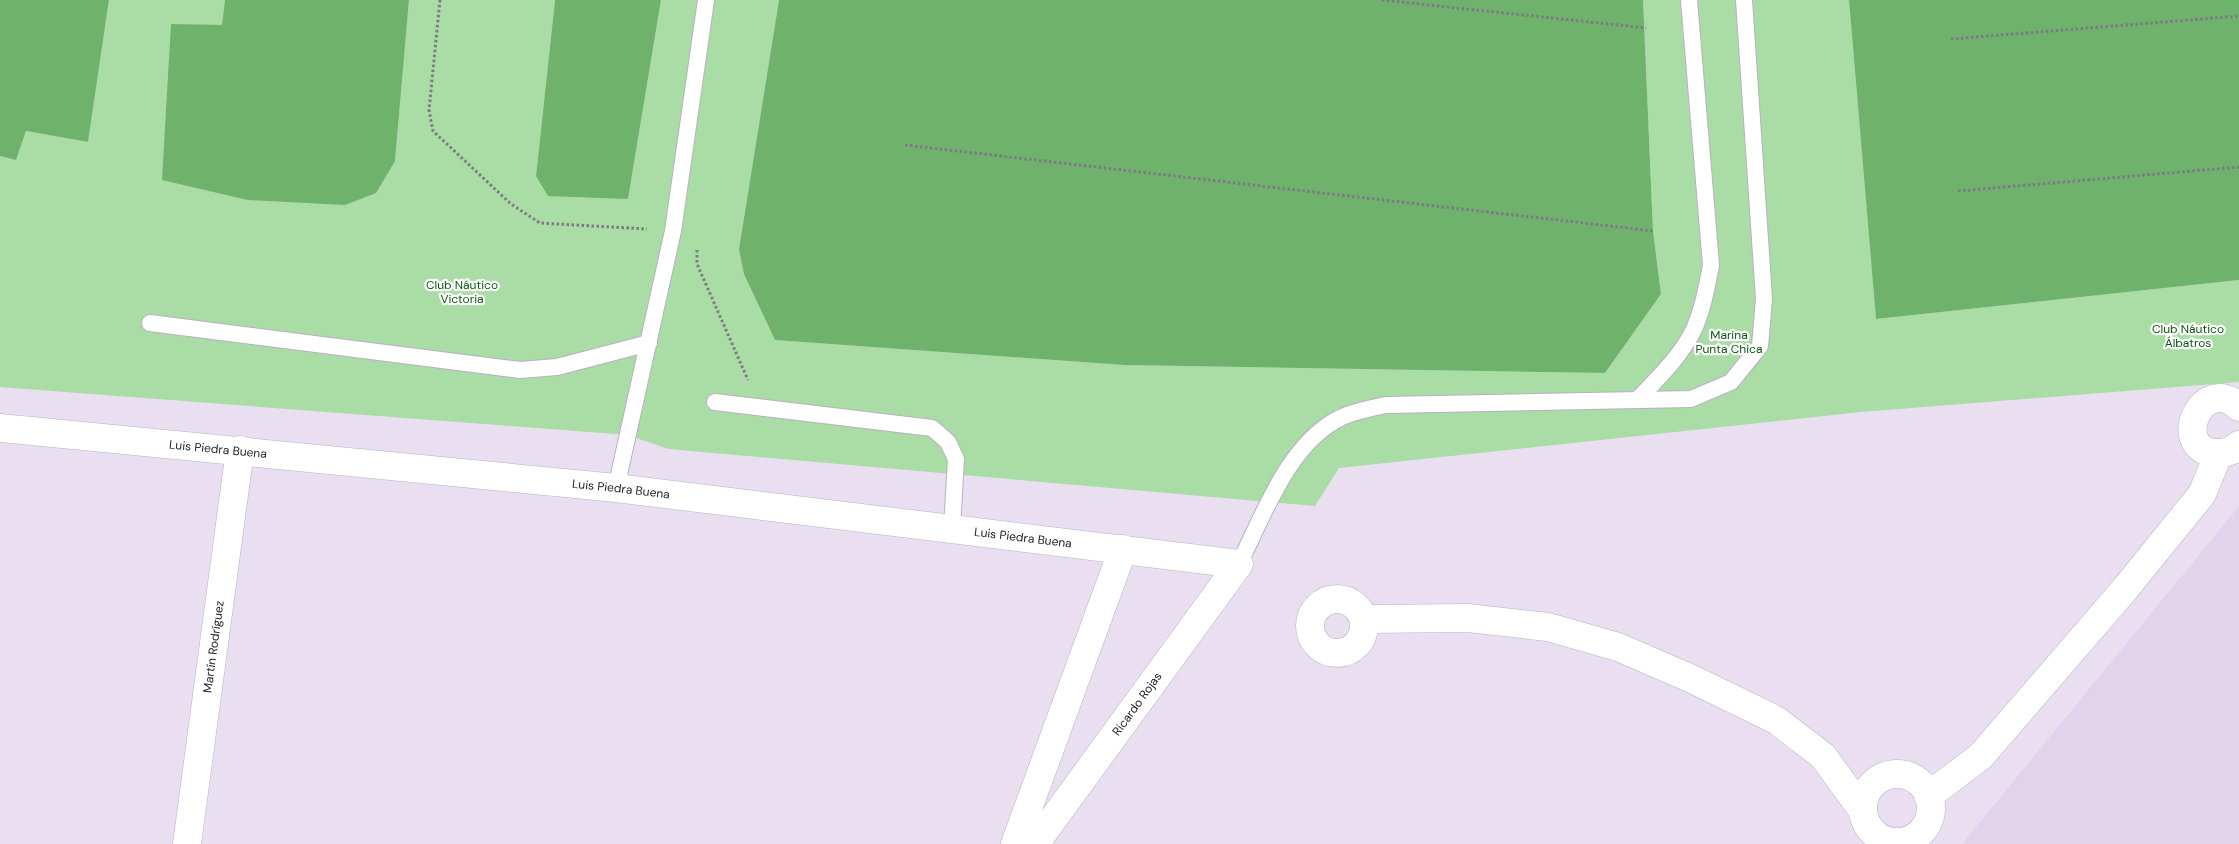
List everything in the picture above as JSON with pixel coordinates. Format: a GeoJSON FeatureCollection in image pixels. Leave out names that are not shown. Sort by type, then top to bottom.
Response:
{"type":"FeatureCollection","features":[{"type":"Feature","properties":{"kind":"street"},"geometry":{"type":"LineString","coordinates":[[2229,449],[2211,452],[2197,442],[2192,426],[2197,410],[2211,400],[2228,400],[2239,407]]}},
{"type":"Feature","properties":{"kind":"street","name":"Luis Piedra Buena"},"geometry":{"type":"LineString","coordinates":[[0,428],[616,488],[1239,564]]}},
{"type":"Feature","properties":{"kind":"street"},"geometry":{"type":"LineString","coordinates":[[1928,796],[1981,756],[2125,589],[2202,494],[2229,449]]}},
{"type":"Feature","properties":{"kind":"street","name":"Martín Rodríguez"},"geometry":{"type":"LineString","coordinates":[[187,844],[240,450]]}},
{"type":"Feature","properties":{"kind":"street"},"geometry":{"type":"LineString","coordinates":[[1015,844],[1124,549]]}},
{"type":"Feature","properties":{"kind":"street","name":"Ricardo Rojas"},"geometry":{"type":"LineString","coordinates":[[1035,844],[1239,564]]}},
{"type":"Feature","properties":{"kind":"street"},"geometry":{"type":"LineString","coordinates":[[1364,619],[1468,618],[1539,626],[1618,647],[1692,679],[1776,720],[1823,756],[1866,826],[1883,839],[1904,842],[1916,836],[1924,828],[1929,818],[1931,806],[1928,796],[1915,780],[1905,775],[1884,777],[1875,782],[1868,790],[1864,800],[1866,826]]}},
{"type":"Feature","properties":{"kind":"lane"},"geometry":{"type":"LineString","coordinates":[[616,488],[673,231],[706,0]]}},
{"type":"Feature","properties":{"kind":"lane"},"geometry":{"type":"LineString","coordinates":[[1638,399],[1672,362],[1694,329],[1711,265],[1689,0]]}},
{"type":"Feature","properties":{"kind":"lane"},"geometry":{"type":"LineString","coordinates":[[1239,564],[1287,467],[1321,429],[1343,416],[1386,404],[1692,399],[1731,382],[1760,346],[1764,299],[1744,0]]}},
{"type":"Feature","properties":{"kind":"lane"},"geometry":{"type":"LineString","coordinates":[[150,323],[520,370],[556,367],[649,343]]}},
{"type":"Feature","properties":{"kind":"lane"},"geometry":{"type":"LineString","coordinates":[[715,402],[932,428],[948,442],[956,459],[952,528]]}},
{"type":"Feature","properties":{"kind":"path"},"geometry":{"type":"LineString","coordinates":[[440,0],[429,110],[433,131],[511,204],[540,223],[673,231]]}},
{"type":"Feature","properties":{"kind":"path"},"geometry":{"type":"LineString","coordinates":[[1382,0],[1646,28]]}},
{"type":"Feature","properties":{"kind":"path"},"geometry":{"type":"LineString","coordinates":[[1951,39],[2239,16]]}},
{"type":"Feature","properties":{"kind":"path"},"geometry":{"type":"LineString","coordinates":[[905,145],[1653,230]]}},
{"type":"Feature","properties":{"kind":"path"},"geometry":{"type":"LineString","coordinates":[[1958,191],[2239,167]]}},
{"type":"Feature","properties":{"kind":"path"},"geometry":{"type":"LineString","coordinates":[[697,248],[696,264],[761,408]]}},
{"type":"Feature","properties":{"kind":"shaded area"},"geometry":{"type":"Polygon","coordinates":[[[0,0],[109,0],[88,142],[26,131],[16,160],[0,156],[0,0]]]}},
{"type":"Feature","properties":{"kind":"shaded area"},"geometry":{"type":"Polygon","coordinates":[[[225,0],[409,0],[395,161],[376,193],[345,205],[248,200],[162,180],[171,24],[222,25],[225,0]]]}},
{"type":"Feature","properties":{"kind":"shaded area"},"geometry":{"type":"Polygon","coordinates":[[[555,0],[661,0],[628,199],[548,196],[536,176],[555,0]]]}},
{"type":"Feature","properties":{"kind":"shaded area"},"geometry":{"type":"Polygon","coordinates":[[[779,0],[1643,0],[1653,231],[1661,294],[1605,373],[1124,365],[775,340],[744,274],[739,249],[779,0]]]}},
{"type":"Feature","properties":{"kind":"shaded area"},"geometry":{"type":"Polygon","coordinates":[[[1849,0],[2239,0],[2239,280],[1876,319],[1849,0]]]}},
{"type":"Feature","properties":{"kind":"shaded area"},"geometry":{"type":"Polygon","coordinates":[[[2239,506],[2239,844],[1962,844],[2239,506]]]}},
{"type":"Feature","properties":{"kind":"green space"},"geometry":{"type":"Polygon","coordinates":[[[109,0],[225,0],[223,25],[171,25],[395,161],[409,0],[555,0],[536,176],[628,199],[661,0],[779,0],[739,249],[775,340],[1124,365],[1605,373],[1661,294],[1653,231],[1643,0],[1849,0],[1876,319],[2239,280],[2239,382],[1861,412],[1339,468],[1315,506],[668,449],[628,435],[0,387],[0,156],[16,160],[26,131],[88,142],[109,0]]]}},
{"type":"Feature","properties":{"kind":"park label","name":"Club Náutico Victoria"},"geometry":{"type":"Point","coordinates":[462,292]}},
{"type":"Feature","properties":{"kind":"park label","name":"Club Náutico Álbatros"},"geometry":{"type":"Point","coordinates":[2188,336]}},
{"type":"Feature","properties":{"kind":"park label","name":"Marina Punta Chica"},"geometry":{"type":"Point","coordinates":[1729,342]}}]}
